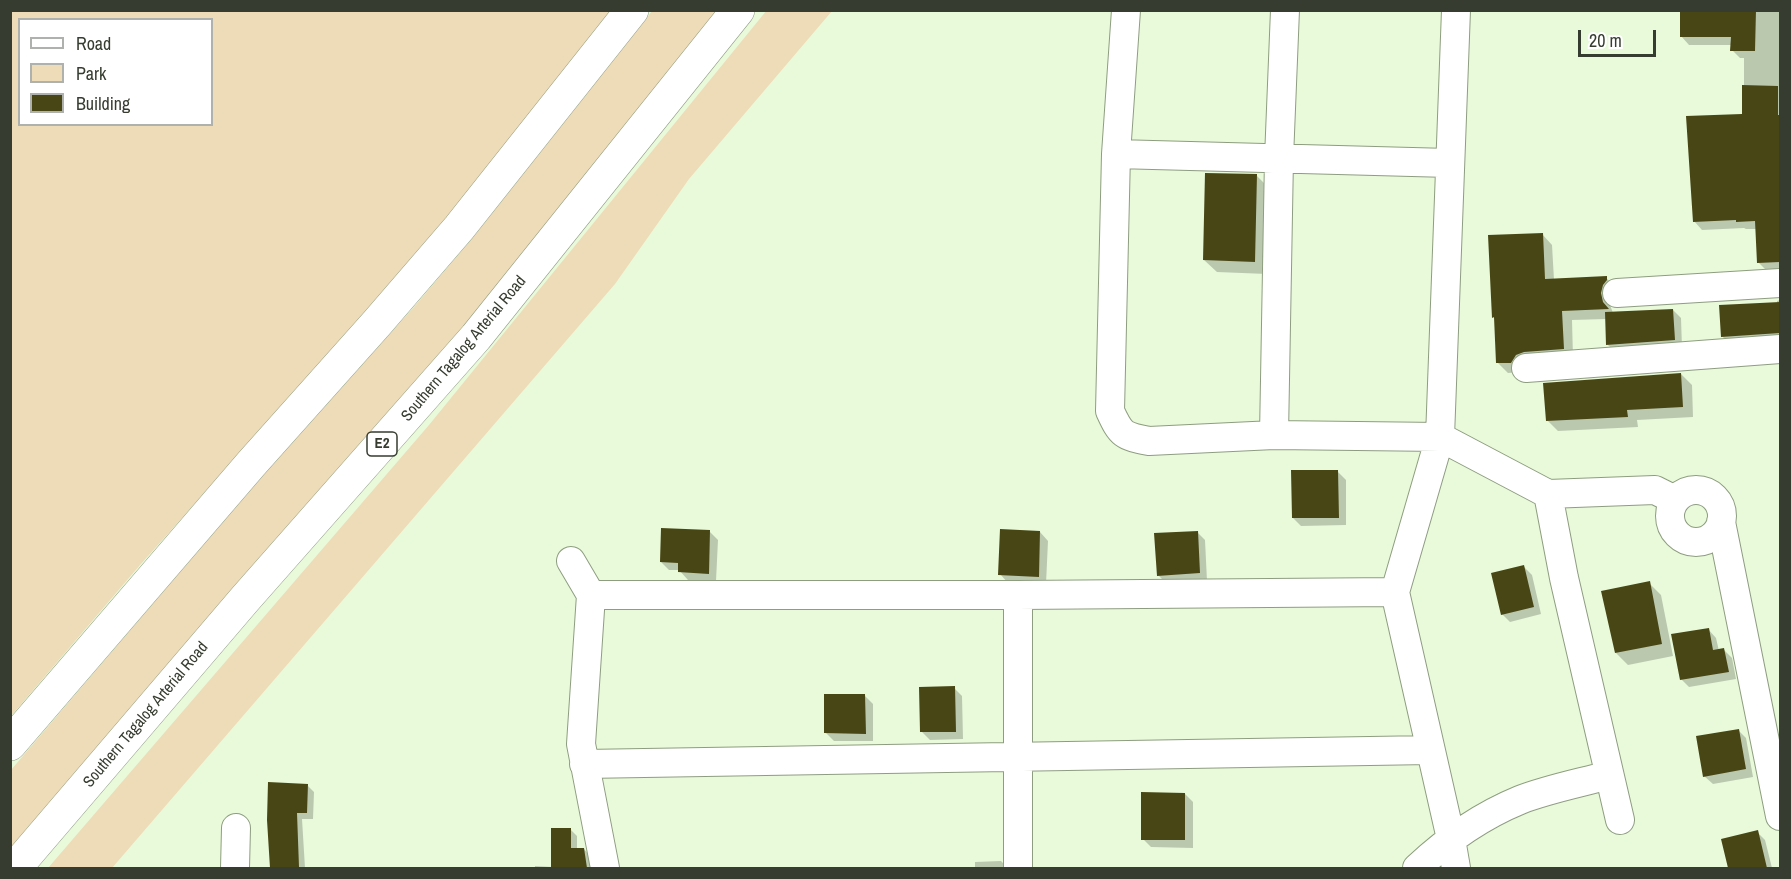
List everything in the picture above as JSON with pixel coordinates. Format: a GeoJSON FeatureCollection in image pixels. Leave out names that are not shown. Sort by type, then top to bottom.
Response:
{"type":"FeatureCollection","features":[{"type":"Feature","properties":{"kind":"highway"},"geometry":{"type":"LineString","coordinates":[[10,744],[244,472],[445,245],[632,10]]}},
{"type":"Feature","properties":{"kind":"highway","name":"Southern Tagalog Arterial Road"},"geometry":{"type":"LineString","coordinates":[[15,868],[245,599],[476,337],[738,10]]}},
{"type":"Feature","properties":{"kind":"street"},"geometry":{"type":"LineString","coordinates":[[1126,10],[1116,154],[1110,411],[1119,431],[1132,438],[1149,441],[1274,435],[1440,437],[1548,494],[1655,490],[1675,500]]}},
{"type":"Feature","properties":{"kind":"street"},"geometry":{"type":"LineString","coordinates":[[1274,435],[1279,158],[1286,10]]}},
{"type":"Feature","properties":{"kind":"street"},"geometry":{"type":"LineString","coordinates":[[1456,10],[1440,437],[1395,592],[1456,868]]}},
{"type":"Feature","properties":{"kind":"street"},"geometry":{"type":"LineString","coordinates":[[1116,154],[1449,163]]}},
{"type":"Feature","properties":{"kind":"street"},"geometry":{"type":"LineString","coordinates":[[1617,293],[1780,283]]}},
{"type":"Feature","properties":{"kind":"street"},"geometry":{"type":"LineString","coordinates":[[1526,368],[1780,349]]}},
{"type":"Feature","properties":{"kind":"street"},"geometry":{"type":"LineString","coordinates":[[1692,490],[1702,490],[1711,495],[1718,502],[1722,512],[1718,530],[1712,536],[1697,541],[1689,540],[1676,531],[1672,524],[1671,508],[1675,500],[1692,490]]}},
{"type":"Feature","properties":{"kind":"street"},"geometry":{"type":"LineString","coordinates":[[1548,494],[1564,578],[1620,820]]}},
{"type":"Feature","properties":{"kind":"street"},"geometry":{"type":"LineString","coordinates":[[1721,522],[1780,816]]}},
{"type":"Feature","properties":{"kind":"street"},"geometry":{"type":"LineString","coordinates":[[571,561],[591,595],[580,744],[605,868]]}},
{"type":"Feature","properties":{"kind":"street"},"geometry":{"type":"LineString","coordinates":[[591,595],[1395,592]]}},
{"type":"Feature","properties":{"kind":"street"},"geometry":{"type":"LineString","coordinates":[[1018,595],[1018,868]]}},
{"type":"Feature","properties":{"kind":"street"},"geometry":{"type":"LineString","coordinates":[[584,764],[1430,750]]}},
{"type":"Feature","properties":{"kind":"street"},"geometry":{"type":"LineString","coordinates":[[1417,868],[1451,839],[1478,821],[1522,799],[1609,775]]}},
{"type":"Feature","properties":{"kind":"street"},"geometry":{"type":"LineString","coordinates":[[235,868],[236,828]]}},
{"type":"Feature","properties":{"kind":"green space"},"geometry":{"type":"Polygon","coordinates":[[[767,10],[832,11],[689,179],[615,284],[112,868],[48,868],[429,425],[767,10]]]}},
{"type":"Feature","properties":{"kind":"green space"},"geometry":{"type":"Polygon","coordinates":[[[11,11],[614,11],[448,216],[140,565],[11,716],[11,11]]]}},
{"type":"Feature","properties":{"kind":"green space"},"geometry":{"type":"Polygon","coordinates":[[[652,11],[720,11],[470,323],[11,853],[11,770],[260,478],[414,307],[470,241],[652,11]]]}},
{"type":"Feature","properties":{"kind":"building"},"geometry":{"type":"Polygon","coordinates":[[[1680,10],[1756,10],[1755,51],[1730,51],[1731,37],[1680,37],[1680,10]]]}},
{"type":"Feature","properties":{"kind":"building"},"geometry":{"type":"Polygon","coordinates":[[[1742,85],[1778,86],[1780,262],[1757,263],[1755,221],[1693,222],[1686,116],[1742,114],[1742,85]]]}},
{"type":"Feature","properties":{"kind":"building"},"geometry":{"type":"Polygon","coordinates":[[[1205,173],[1257,174],[1255,262],[1203,260],[1205,173]]]}},
{"type":"Feature","properties":{"kind":"building"},"geometry":{"type":"Polygon","coordinates":[[[1543,233],[1545,279],[1607,276],[1601,293],[1603,302],[1609,309],[1562,311],[1564,349],[1524,352],[1516,355],[1511,363],[1496,363],[1488,235],[1543,233]]]}},
{"type":"Feature","properties":{"kind":"building"},"geometry":{"type":"Polygon","coordinates":[[[1780,302],[1780,333],[1721,337],[1719,305],[1780,302]]]}},
{"type":"Feature","properties":{"kind":"building"},"geometry":{"type":"Polygon","coordinates":[[[1673,309],[1675,340],[1606,345],[1605,312],[1673,309]]]}},
{"type":"Feature","properties":{"kind":"building"},"geometry":{"type":"Polygon","coordinates":[[[1681,373],[1683,407],[1627,410],[1628,417],[1546,421],[1543,383],[1681,373]]]}},
{"type":"Feature","properties":{"kind":"building"},"geometry":{"type":"Polygon","coordinates":[[[1291,470],[1338,470],[1339,518],[1292,518],[1291,470]]]}},
{"type":"Feature","properties":{"kind":"building"},"geometry":{"type":"Polygon","coordinates":[[[661,528],[710,530],[709,574],[678,572],[678,563],[660,562],[661,528]]]}},
{"type":"Feature","properties":{"kind":"building"},"geometry":{"type":"Polygon","coordinates":[[[1000,529],[1040,531],[1039,577],[998,575],[1000,529]]]}},
{"type":"Feature","properties":{"kind":"building"},"geometry":{"type":"Polygon","coordinates":[[[1198,531],[1200,573],[1157,576],[1154,533],[1198,531]]]}},
{"type":"Feature","properties":{"kind":"building"},"geometry":{"type":"Polygon","coordinates":[[[1524,565],[1534,607],[1501,615],[1491,573],[1524,565]]]}},
{"type":"Feature","properties":{"kind":"building"},"geometry":{"type":"Polygon","coordinates":[[[1650,581],[1662,644],[1615,653],[1601,591],[1650,581]]]}},
{"type":"Feature","properties":{"kind":"building"},"geometry":{"type":"Polygon","coordinates":[[[1709,628],[1713,650],[1724,648],[1729,672],[1680,680],[1671,634],[1709,628]]]}},
{"type":"Feature","properties":{"kind":"building"},"geometry":{"type":"Polygon","coordinates":[[[955,686],[956,732],[920,732],[919,687],[955,686]]]}},
{"type":"Feature","properties":{"kind":"building"},"geometry":{"type":"Polygon","coordinates":[[[824,694],[865,694],[866,734],[824,733],[824,694]]]}},
{"type":"Feature","properties":{"kind":"building"},"geometry":{"type":"Polygon","coordinates":[[[1739,729],[1746,769],[1703,777],[1696,736],[1739,729]]]}},
{"type":"Feature","properties":{"kind":"building"},"geometry":{"type":"Polygon","coordinates":[[[268,782],[308,784],[307,813],[297,813],[299,867],[270,868],[267,820],[268,782]]]}},
{"type":"Feature","properties":{"kind":"building"},"geometry":{"type":"Polygon","coordinates":[[[1141,792],[1185,793],[1185,840],[1141,840],[1141,792]]]}},
{"type":"Feature","properties":{"kind":"building"},"geometry":{"type":"Polygon","coordinates":[[[551,828],[571,828],[571,848],[584,848],[587,868],[551,868],[551,828]]]}},
{"type":"Feature","properties":{"kind":"building"},"geometry":{"type":"Polygon","coordinates":[[[1758,830],[1767,868],[1728,868],[1721,839],[1758,830]]]}}]}
